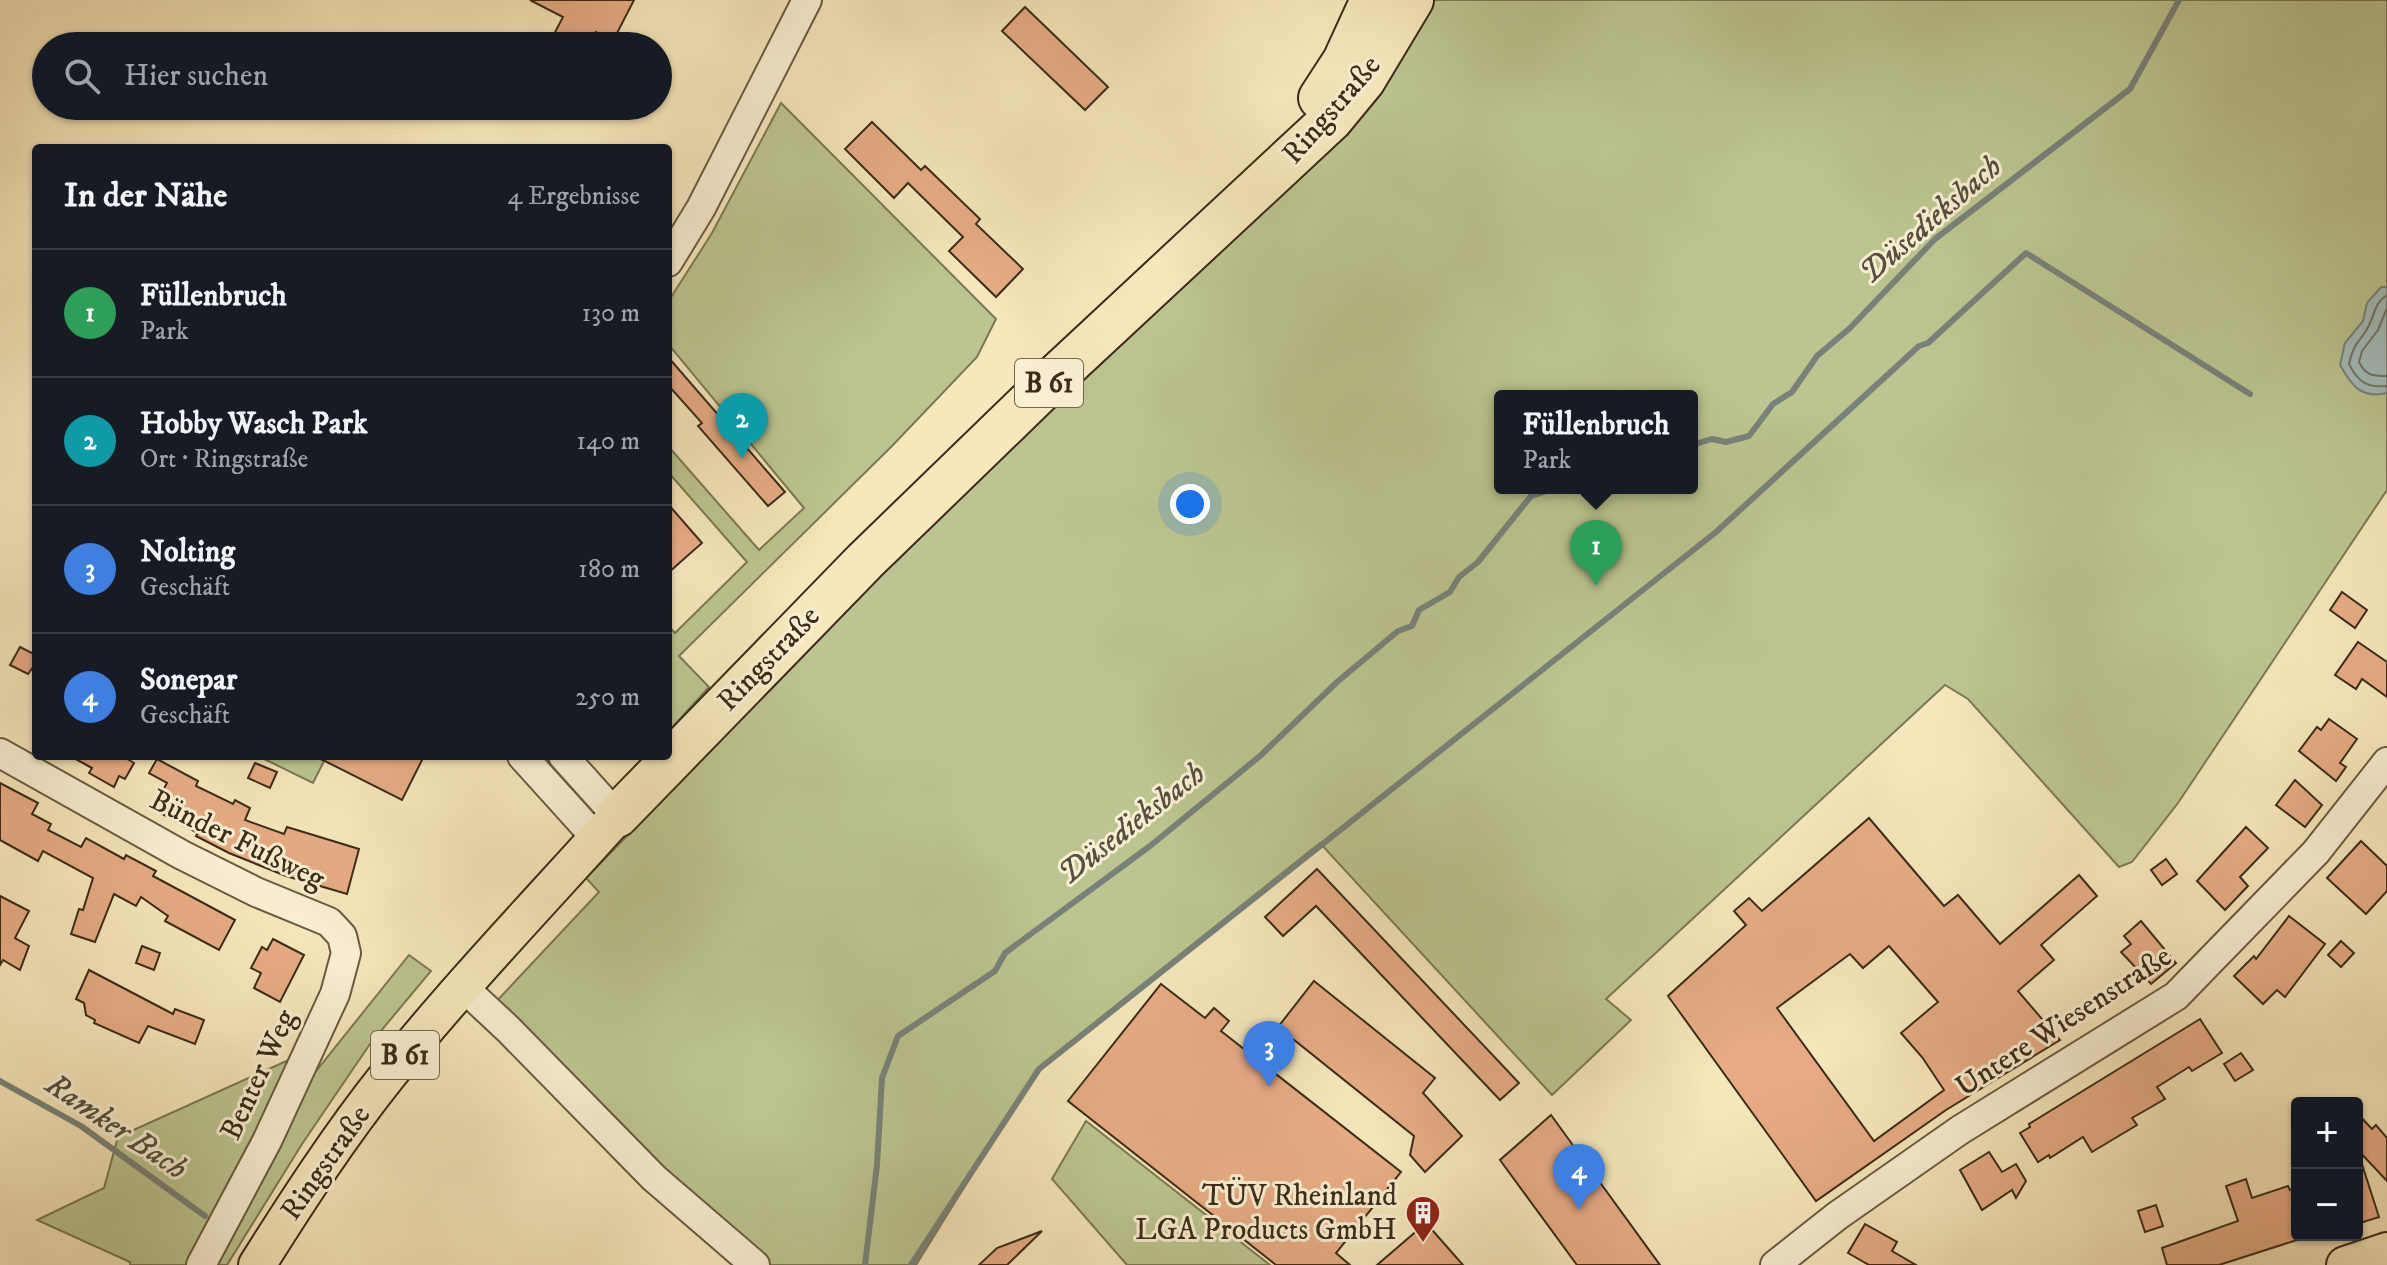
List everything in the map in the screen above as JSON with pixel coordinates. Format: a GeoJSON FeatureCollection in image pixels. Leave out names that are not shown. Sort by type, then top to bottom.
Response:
{"type":"FeatureCollection","features":[{"type":"Feature","properties":{"kind":"highway","name":"Ringstraße"},"geometry":{"type":"LineString","coordinates":[[1237,207],[1309,116],[1344,61],[1372,0]]}},
{"type":"Feature","properties":{"kind":"highway","name":"Ringstraße"},"geometry":{"type":"LineString","coordinates":[[607,828],[865,561],[1331,120],[1364,80],[1412,0]]}},
{"type":"Feature","properties":{"kind":"main road","name":"Ringstraße"},"geometry":{"type":"LineString","coordinates":[[257,1265],[351,1125],[389,1075],[463,987],[607,828]]}},
{"type":"Feature","properties":{"kind":"street"},"geometry":{"type":"LineString","coordinates":[[672,255],[701,208],[807,0]]}},
{"type":"Feature","properties":{"kind":"street","name":"Bünder Fußweg"},"geometry":{"type":"LineString","coordinates":[[0,753],[182,855],[256,892],[329,922],[342,936],[346,953]]}},
{"type":"Feature","properties":{"kind":"street"},"geometry":{"type":"LineString","coordinates":[[527,760],[607,828]]}},
{"type":"Feature","properties":{"kind":"street"},"geometry":{"type":"LineString","coordinates":[[565,760],[607,828]]}},
{"type":"Feature","properties":{"kind":"street","name":"Untere Wiesenstraße"},"geometry":{"type":"LineString","coordinates":[[1790,1261],[1867,1194],[1960,1130],[2176,996],[2307,861],[2387,762]]}},
{"type":"Feature","properties":{"kind":"street","name":"Benter Weg"},"geometry":{"type":"LineString","coordinates":[[201,1265],[267,1141],[314,1041],[335,994],[346,953]]}},
{"type":"Feature","properties":{"kind":"street"},"geometry":{"type":"LineString","coordinates":[[463,987],[654,1178],[755,1265]]}},
{"type":"Feature","properties":{"kind":"green space"},"geometry":{"type":"Polygon","coordinates":[[[1422,0],[2387,0],[2387,490],[2178,803],[2132,862],[2119,867],[1968,699],[1945,685],[1606,999],[1631,1020],[1552,1095],[1320,843],[1038,1068],[916,1265],[763,1265],[493,1005],[599,892],[586,878],[967,488],[1422,0]]]}},
{"type":"Feature","properties":{"kind":"green space"},"geometry":{"type":"Polygon","coordinates":[[[781,103],[996,319],[977,357],[892,446],[679,656],[709,687],[672,728],[672,630],[675,633],[747,562],[672,477],[672,451],[759,550],[804,508],[672,349],[672,296],[712,233],[781,103]]]}},
{"type":"Feature","properties":{"kind":"green space"},"geometry":{"type":"Polygon","coordinates":[[[266,760],[322,760],[313,783],[266,760]]]}},
{"type":"Feature","properties":{"kind":"green space"},"geometry":{"type":"Polygon","coordinates":[[[409,955],[431,971],[370,1044],[302,1144],[227,1265],[210,1265],[313,1075],[409,955]]]}},
{"type":"Feature","properties":{"kind":"green space"},"geometry":{"type":"Polygon","coordinates":[[[293,1058],[188,1265],[130,1265],[130,1262],[37,1220],[104,1188],[118,1137],[293,1058]]]}},
{"type":"Feature","properties":{"kind":"green space"},"geometry":{"type":"Polygon","coordinates":[[[1086,1121],[1270,1265],[1127,1265],[1052,1179],[1086,1121]]]}},
{"type":"Feature","properties":{"kind":"water"},"geometry":{"type":"Polygon","coordinates":[[[2381,287],[2387,287],[2387,393],[2370,394],[2353,385],[2340,365],[2345,343],[2363,321],[2367,303],[2381,287]]]}},
{"type":"Feature","properties":{"kind":"building"},"geometry":{"type":"Polygon","coordinates":[[[530,0],[634,0],[618,32],[555,32],[563,17],[530,0]]]}},
{"type":"Feature","properties":{"kind":"building"},"geometry":{"type":"Polygon","coordinates":[[[1025,7],[1108,87],[1085,110],[1002,31],[1025,7]]]}},
{"type":"Feature","properties":{"kind":"building"},"geometry":{"type":"Polygon","coordinates":[[[872,122],[921,170],[925,166],[980,219],[976,224],[1023,269],[996,297],[949,251],[963,237],[908,183],[894,198],[845,149],[872,122]]]}},
{"type":"Feature","properties":{"kind":"building"},"geometry":{"type":"Polygon","coordinates":[[[672,362],[785,492],[768,506],[698,426],[702,423],[672,389],[672,362]]]}},
{"type":"Feature","properties":{"kind":"building"},"geometry":{"type":"Polygon","coordinates":[[[672,509],[702,543],[672,569],[672,509]]]}},
{"type":"Feature","properties":{"kind":"building"},"geometry":{"type":"Polygon","coordinates":[[[2342,592],[2367,610],[2355,628],[2330,610],[2342,592]]]}},
{"type":"Feature","properties":{"kind":"building"},"geometry":{"type":"Polygon","coordinates":[[[2358,642],[2387,662],[2387,697],[2362,679],[2356,689],[2335,675],[2358,642]]]}},
{"type":"Feature","properties":{"kind":"building"},"geometry":{"type":"Polygon","coordinates":[[[20,647],[32,653],[32,668],[28,674],[10,665],[20,647]]]}},
{"type":"Feature","properties":{"kind":"building"},"geometry":{"type":"Polygon","coordinates":[[[2329,719],[2357,739],[2340,763],[2346,767],[2336,781],[2299,751],[2317,727],[2321,730],[2329,719]]]}},
{"type":"Feature","properties":{"kind":"building"},"geometry":{"type":"Polygon","coordinates":[[[77,760],[129,760],[134,763],[125,779],[119,776],[114,787],[89,773],[92,768],[77,760]]]}},
{"type":"Feature","properties":{"kind":"building"},"geometry":{"type":"Polygon","coordinates":[[[159,760],[198,781],[196,786],[233,804],[235,800],[250,808],[245,820],[284,834],[287,827],[359,849],[347,894],[286,876],[196,836],[198,833],[153,809],[167,783],[149,773],[159,760]]]}},
{"type":"Feature","properties":{"kind":"building"},"geometry":{"type":"Polygon","coordinates":[[[323,760],[422,760],[402,800],[323,760]]]}},
{"type":"Feature","properties":{"kind":"building"},"geometry":{"type":"Polygon","coordinates":[[[255,763],[277,772],[270,788],[248,778],[255,763]]]}},
{"type":"Feature","properties":{"kind":"building"},"geometry":{"type":"Polygon","coordinates":[[[2295,780],[2322,805],[2305,827],[2276,805],[2295,780]]]}},
{"type":"Feature","properties":{"kind":"building"},"geometry":{"type":"Polygon","coordinates":[[[0,783],[38,803],[32,814],[51,824],[48,830],[81,847],[86,838],[124,859],[126,855],[156,871],[153,876],[235,920],[219,950],[165,921],[168,916],[141,897],[136,906],[114,894],[95,942],[71,934],[93,878],[43,851],[38,861],[0,840],[0,783]]]}},
{"type":"Feature","properties":{"kind":"building"},"geometry":{"type":"Polygon","coordinates":[[[1869,818],[1944,906],[1958,895],[2000,944],[2079,875],[2097,896],[2041,945],[2054,960],[2018,991],[2060,1040],[1946,1110],[1816,1201],[1668,996],[1746,925],[1734,911],[1749,898],[1762,911],[1869,818]],[[1889,946],[1863,968],[1850,954],[1777,1008],[1874,1141],[1944,1090],[1901,1033],[1938,1002],[1889,946]]]}},
{"type":"Feature","properties":{"kind":"building"},"geometry":{"type":"Polygon","coordinates":[[[2246,827],[2268,848],[2240,877],[2248,886],[2225,910],[2197,881],[2246,827]]]}},
{"type":"Feature","properties":{"kind":"building"},"geometry":{"type":"Polygon","coordinates":[[[2361,841],[2387,866],[2387,891],[2366,914],[2327,878],[2361,841]]]}},
{"type":"Feature","properties":{"kind":"building"},"geometry":{"type":"Polygon","coordinates":[[[2166,859],[2177,874],[2162,885],[2151,870],[2166,859]]]}},
{"type":"Feature","properties":{"kind":"building"},"geometry":{"type":"Polygon","coordinates":[[[1317,869],[1519,1083],[1500,1100],[1316,906],[1283,936],[1265,917],[1317,869]]]}},
{"type":"Feature","properties":{"kind":"building"},"geometry":{"type":"Polygon","coordinates":[[[0,896],[29,911],[15,938],[29,946],[20,970],[3,960],[0,965],[0,896]]]}},
{"type":"Feature","properties":{"kind":"building"},"geometry":{"type":"Polygon","coordinates":[[[2289,916],[2325,944],[2285,997],[2277,990],[2263,1004],[2234,976],[2254,956],[2256,959],[2289,916]]]}},
{"type":"Feature","properties":{"kind":"building"},"geometry":{"type":"Polygon","coordinates":[[[2141,921],[2176,963],[2151,984],[2121,952],[2131,944],[2124,936],[2141,921]]]}},
{"type":"Feature","properties":{"kind":"building"},"geometry":{"type":"Polygon","coordinates":[[[273,939],[304,955],[280,1002],[254,988],[261,973],[251,968],[262,947],[267,950],[273,939]]]}},
{"type":"Feature","properties":{"kind":"building"},"geometry":{"type":"Polygon","coordinates":[[[2341,941],[2354,953],[2341,967],[2328,955],[2341,941]]]}},
{"type":"Feature","properties":{"kind":"building"},"geometry":{"type":"Polygon","coordinates":[[[142,946],[160,953],[154,970],[136,963],[142,946]]]}},
{"type":"Feature","properties":{"kind":"building"},"geometry":{"type":"Polygon","coordinates":[[[89,970],[173,1014],[175,1009],[204,1020],[195,1044],[148,1026],[139,1043],[94,1023],[95,1020],[86,1015],[84,1003],[76,999],[89,970]]]}},
{"type":"Feature","properties":{"kind":"building"},"geometry":{"type":"Polygon","coordinates":[[[1314,981],[1435,1078],[1423,1093],[1462,1136],[1425,1172],[1410,1155],[1414,1136],[1278,1027],[1314,981]]]}},
{"type":"Feature","properties":{"kind":"building"},"geometry":{"type":"Polygon","coordinates":[[[1161,984],[1205,1018],[1214,1008],[1229,1021],[1221,1031],[1401,1172],[1336,1253],[1350,1265],[1276,1265],[1068,1101],[1161,984]]]}},
{"type":"Feature","properties":{"kind":"building"},"geometry":{"type":"Polygon","coordinates":[[[2200,1019],[2222,1053],[2192,1071],[2189,1067],[2157,1087],[2165,1099],[2132,1118],[2137,1125],[2092,1152],[2083,1137],[2038,1162],[2020,1133],[2030,1127],[2029,1124],[2200,1019]]]}},
{"type":"Feature","properties":{"kind":"building"},"geometry":{"type":"Polygon","coordinates":[[[2241,1053],[2253,1070],[2235,1081],[2224,1064],[2241,1053]]]}},
{"type":"Feature","properties":{"kind":"building"},"geometry":{"type":"Polygon","coordinates":[[[1551,1115],[1660,1265],[1577,1265],[1500,1160],[1551,1115]]]}},
{"type":"Feature","properties":{"kind":"building"},"geometry":{"type":"Polygon","coordinates":[[[2363,1119],[2372,1129],[2376,1125],[2387,1138],[2387,1181],[2363,1155],[2363,1119]]]}},
{"type":"Feature","properties":{"kind":"building"},"geometry":{"type":"Polygon","coordinates":[[[1989,1152],[2002,1172],[2016,1164],[2026,1181],[2016,1198],[2012,1190],[1982,1210],[1960,1170],[1989,1152]]]}},
{"type":"Feature","properties":{"kind":"building"},"geometry":{"type":"Polygon","coordinates":[[[2363,1167],[2379,1217],[2363,1222],[2363,1167]]]}},
{"type":"Feature","properties":{"kind":"building"},"geometry":{"type":"Polygon","coordinates":[[[2246,1179],[2252,1198],[2288,1186],[2291,1190],[2291,1241],[2294,1241],[2219,1265],[2167,1265],[2162,1248],[2238,1221],[2226,1186],[2246,1179]]]}},
{"type":"Feature","properties":{"kind":"building"},"geometry":{"type":"Polygon","coordinates":[[[2156,1205],[2163,1226],[2145,1232],[2138,1211],[2156,1205]]]}},
{"type":"Feature","properties":{"kind":"building","name":"TÜV Rheinland LGA Products GmbH"},"geometry":{"type":"Polygon","coordinates":[[[1426,1223],[1463,1265],[1377,1265],[1426,1223]]]}},
{"type":"Feature","properties":{"kind":"building"},"geometry":{"type":"Polygon","coordinates":[[[1865,1224],[1897,1242],[1892,1251],[1916,1265],[1869,1265],[1848,1253],[1865,1224]]]}},
{"type":"Feature","properties":{"kind":"building"},"geometry":{"type":"Polygon","coordinates":[[[1042,1231],[1007,1265],[979,1265],[997,1248],[1042,1231]]]}},
{"type":"Feature","properties":{"kind":"waterway","name":"Düsedieksbach"},"geometry":{"type":"LineString","coordinates":[[1698,443],[1712,439],[1726,442],[1749,436],[1773,404],[1792,392],[1817,356],[1850,328],[1935,239],[2130,89],[2179,0]]}},
{"type":"Feature","properties":{"kind":"waterway"},"geometry":{"type":"LineString","coordinates":[[911,1265],[1039,1069],[1716,532],[1919,346],[1928,343],[2026,253],[2250,394]]}},
{"type":"Feature","properties":{"kind":"waterway","name":"Düsedieksbach"},"geometry":{"type":"LineString","coordinates":[[865,1265],[877,1165],[882,1078],[898,1036],[995,971],[1005,953],[1150,846],[1260,756],[1337,682],[1398,631],[1412,626],[1419,610],[1450,592],[1459,577],[1478,562],[1531,496],[1537,494]]}},
{"type":"Feature","properties":{"kind":"waterway","name":"Ramker Bach"},"geometry":{"type":"LineString","coordinates":[[0,1081],[81,1126],[205,1216]]}},
{"type":"Feature","properties":{"kind":"place","name":"Hobby Wasch Park"},"geometry":{"type":"Point","coordinates":[742,459]}},
{"type":"Feature","properties":{"kind":"place","name":"Füllenbruch"},"geometry":{"type":"Point","coordinates":[1596,586]}},
{"type":"Feature","properties":{"kind":"place","name":"Nolting"},"geometry":{"type":"Point","coordinates":[1269,1087]}},
{"type":"Feature","properties":{"kind":"place","name":"Sonepar"},"geometry":{"type":"Point","coordinates":[1579,1210]}},
{"type":"Feature","properties":{"kind":"place","name":"TÜV Rheinland LGA Products GmbH"},"geometry":{"type":"Point","coordinates":[1423,1244]}}]}
